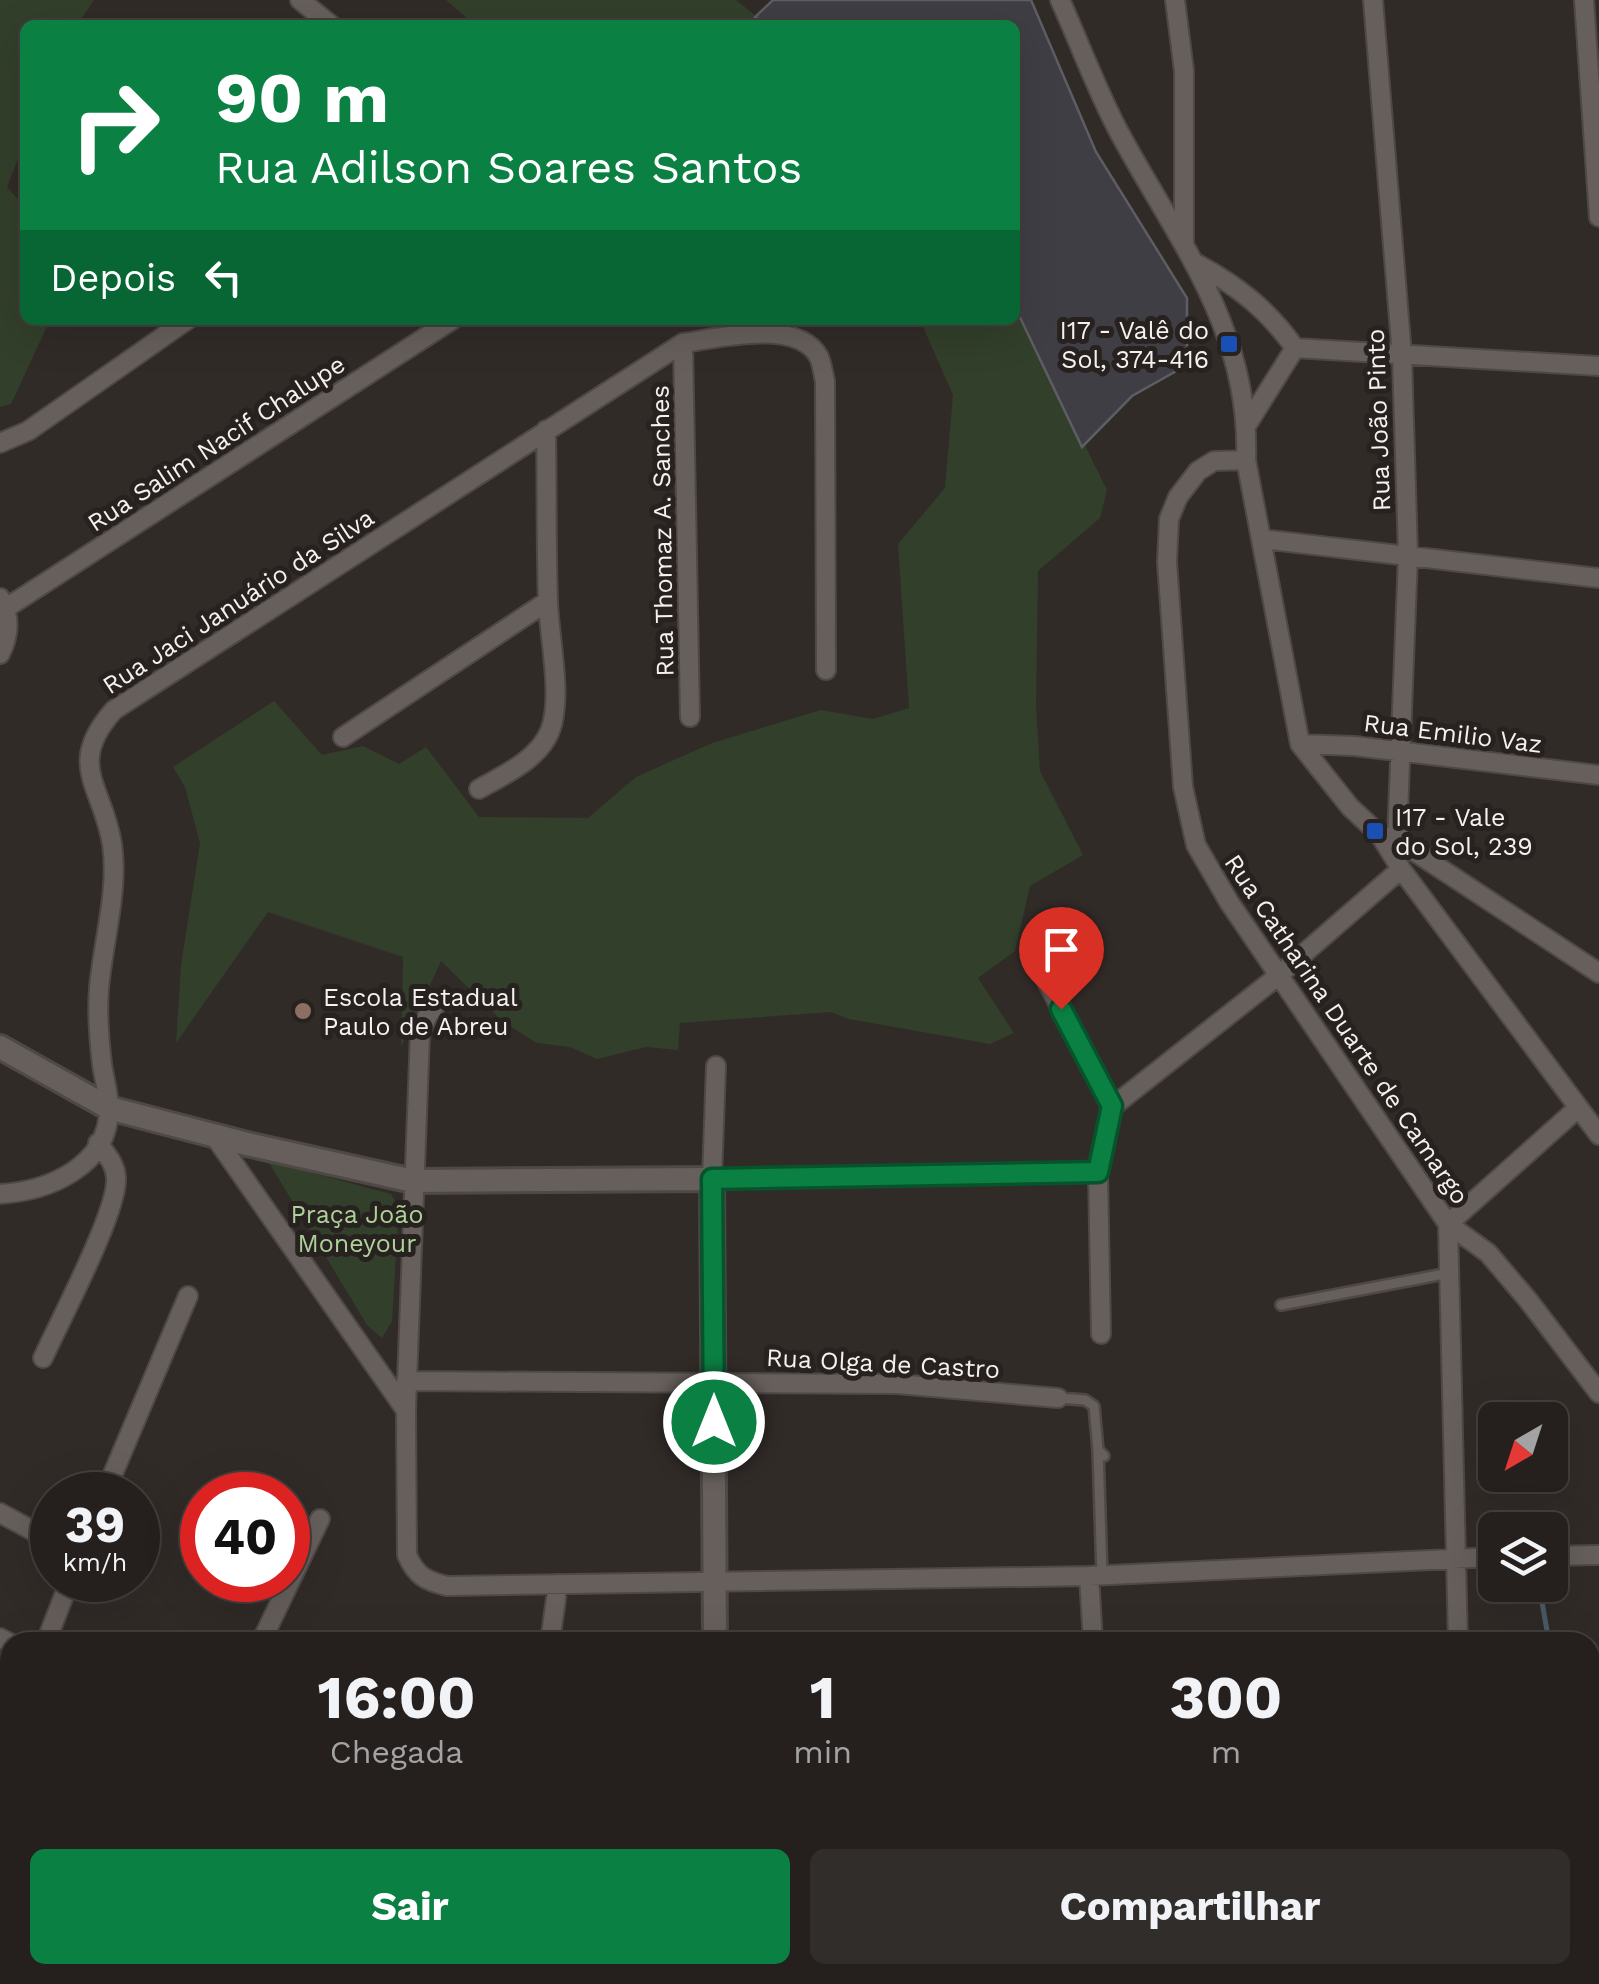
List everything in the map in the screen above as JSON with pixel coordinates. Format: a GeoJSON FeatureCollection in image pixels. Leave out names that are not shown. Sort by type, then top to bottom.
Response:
{"type":"FeatureCollection","features":[{"type":"Feature","properties":{"kind":"street"},"geometry":{"type":"LineString","coordinates":[[300,0],[325,20]]}},
{"type":"Feature","properties":{"kind":"street"},"geometry":{"type":"LineString","coordinates":[[1060,0],[1118,131],[1197,264],[1226,334],[1248,422],[1246,460],[1300,744],[1350,807],[1389,838],[1599,973]]}},
{"type":"Feature","properties":{"kind":"street"},"geometry":{"type":"LineString","coordinates":[[1175,0],[1184,70],[1184,244]]}},
{"type":"Feature","properties":{"kind":"street","name":"Rua João Pinto"},"geometry":{"type":"LineString","coordinates":[[1374,0],[1402,356],[1408,554],[1402,753],[1389,838]]}},
{"type":"Feature","properties":{"kind":"street"},"geometry":{"type":"LineString","coordinates":[[1584,0],[1599,216]]}},
{"type":"Feature","properties":{"kind":"street"},"geometry":{"type":"LineString","coordinates":[[1197,264],[1252,298],[1275,320],[1295,348]]}},
{"type":"Feature","properties":{"kind":"street"},"geometry":{"type":"LineString","coordinates":[[0,443],[28,431],[179,325]]}},
{"type":"Feature","properties":{"kind":"street","name":"Rua Salim Nacif Chalupe"},"geometry":{"type":"LineString","coordinates":[[3,603],[444,325]]}},
{"type":"Feature","properties":{"kind":"street"},"geometry":{"type":"LineString","coordinates":[[683,343],[779,333],[799,339],[818,355],[826,380],[826,670]]}},
{"type":"Feature","properties":{"kind":"street","name":"Rua Jaci Januário da Silva"},"geometry":{"type":"LineString","coordinates":[[109,1108],[98,1027],[112,846],[90,764],[91,740],[100,726],[114,710],[683,343]]}},
{"type":"Feature","properties":{"kind":"street","name":"Rua Thomaz A. Sanches"},"geometry":{"type":"LineString","coordinates":[[683,343],[690,717]]}},
{"type":"Feature","properties":{"kind":"street"},"geometry":{"type":"LineString","coordinates":[[1295,348],[1599,366]]}},
{"type":"Feature","properties":{"kind":"street"},"geometry":{"type":"LineString","coordinates":[[1248,422],[1295,348]]}},
{"type":"Feature","properties":{"kind":"street"},"geometry":{"type":"LineString","coordinates":[[479,789],[540,749],[551,729],[554,704],[546,430]]}},
{"type":"Feature","properties":{"kind":"street","name":"Rua Catharina Duarte de Camargo"},"geometry":{"type":"LineString","coordinates":[[1246,460],[1214,461],[1198,472],[1178,497],[1170,518],[1167,562],[1184,787],[1196,846],[1278,976],[1448,1224],[1458,1632]]}},
{"type":"Feature","properties":{"kind":"street"},"geometry":{"type":"LineString","coordinates":[[1261,539],[1599,578]]}},
{"type":"Feature","properties":{"kind":"street"},"geometry":{"type":"LineString","coordinates":[[343,737],[548,601]]}},
{"type":"Feature","properties":{"kind":"street"},"geometry":{"type":"LineString","coordinates":[[0,654],[8,637],[3,603]]}},
{"type":"Feature","properties":{"kind":"street","name":"Rua Emilio Vaz"},"geometry":{"type":"LineString","coordinates":[[1300,744],[1354,746],[1599,775]]}},
{"type":"Feature","properties":{"kind":"street"},"geometry":{"type":"LineString","coordinates":[[1389,838],[1401,869],[1599,1135]]}},
{"type":"Feature","properties":{"kind":"street"},"geometry":{"type":"LineString","coordinates":[[1112,1106],[1278,976],[1401,869]]}},
{"type":"Feature","properties":{"kind":"street"},"geometry":{"type":"LineString","coordinates":[[1044,976],[1112,1106],[1098,1172],[1101,1334]]}},
{"type":"Feature","properties":{"kind":"street"},"geometry":{"type":"LineString","coordinates":[[440,1001],[420,1033],[406,1381],[407,1555],[414,1572],[428,1582],[447,1586],[1095,1576],[1478,1558]]}},
{"type":"Feature","properties":{"kind":"street"},"geometry":{"type":"LineString","coordinates":[[0,1047],[109,1108],[413,1181],[1098,1172]]}},
{"type":"Feature","properties":{"kind":"street"},"geometry":{"type":"LineString","coordinates":[[715,1632],[712,1179],[716,1066]]}},
{"type":"Feature","properties":{"kind":"street"},"geometry":{"type":"LineString","coordinates":[[0,1194],[48,1187],[68,1177],[106,1130],[109,1108]]}},
{"type":"Feature","properties":{"kind":"street"},"geometry":{"type":"LineString","coordinates":[[1578,1108],[1448,1224],[1488,1253],[1599,1393]]}},
{"type":"Feature","properties":{"kind":"street"},"geometry":{"type":"LineString","coordinates":[[213,1134],[406,1409]]}},
{"type":"Feature","properties":{"kind":"street"},"geometry":{"type":"LineString","coordinates":[[43,1358],[104,1226],[116,1191],[114,1164],[98,1143]]}},
{"type":"Feature","properties":{"kind":"street"},"geometry":{"type":"LineString","coordinates":[[114,1472],[188,1296]]}},
{"type":"Feature","properties":{"kind":"street","name":"Rua Olga de Castro"},"geometry":{"type":"LineString","coordinates":[[406,1381],[896,1384],[1058,1398]]}},
{"type":"Feature","properties":{"kind":"street"},"geometry":{"type":"LineString","coordinates":[[0,1513],[30,1529]]}},
{"type":"Feature","properties":{"kind":"street"},"geometry":{"type":"LineString","coordinates":[[266,1632],[320,1520]]}},
{"type":"Feature","properties":{"kind":"street"},"geometry":{"type":"LineString","coordinates":[[1568,1556],[1599,1555]]}},
{"type":"Feature","properties":{"kind":"street"},"geometry":{"type":"LineString","coordinates":[[1093,1632],[1095,1576]]}},
{"type":"Feature","properties":{"kind":"street"},"geometry":{"type":"LineString","coordinates":[[551,1632],[558,1584]]}},
{"type":"Feature","properties":{"kind":"street"},"geometry":{"type":"LineString","coordinates":[[50,1632],[61,1602]]}},
{"type":"Feature","properties":{"kind":"street"},"geometry":{"type":"LineString","coordinates":[[702,1984],[718,1984]]}},
{"type":"Feature","properties":{"kind":"lane"},"geometry":{"type":"LineString","coordinates":[[1281,1305],[1451,1273]]}},
{"type":"Feature","properties":{"kind":"lane"},"geometry":{"type":"LineString","coordinates":[[1058,1398],[1084,1400],[1094,1406],[1101,1453],[1095,1576]]}},
{"type":"Feature","properties":{"kind":"green space"},"geometry":{"type":"Polygon","coordinates":[[[0,0],[94,0],[80,20],[20,20],[20,154],[7,187],[20,201],[20,325],[48,325],[11,404],[0,407],[0,0]]]}},
{"type":"Feature","properties":{"kind":"green space"},"geometry":{"type":"Polygon","coordinates":[[[446,0],[736,0],[761,20],[469,20],[446,0]]]}},
{"type":"Feature","properties":{"kind":"green space"},"geometry":{"type":"Polygon","coordinates":[[[1020,313],[1107,490],[1100,518],[1038,571],[1036,705],[1040,771],[1083,855],[1030,886],[1015,951],[978,978],[1014,1033],[990,1044],[849,1019],[831,1012],[680,1023],[678,1050],[646,1047],[597,1059],[570,1047],[537,1043],[503,1022],[441,961],[401,1047],[403,957],[268,912],[176,1043],[181,965],[200,843],[185,787],[173,767],[274,701],[322,755],[363,746],[399,764],[426,747],[479,817],[588,818],[636,777],[712,743],[821,710],[873,719],[909,708],[898,544],[945,488],[953,395],[922,325],[1020,325],[1020,313]]]}},
{"type":"Feature","properties":{"kind":"green space","name":"Praça João Moneyour"},"geometry":{"type":"Polygon","coordinates":[[[268,1161],[391,1194],[399,1207],[392,1321],[382,1338],[367,1325],[268,1161]]]}},
{"type":"Feature","properties":{"kind":"building"},"geometry":{"type":"Polygon","coordinates":[[[773,0],[1031,0],[1096,152],[1187,298],[1187,365],[1132,396],[1082,447],[1020,317],[1020,20],[755,17],[773,0]]]}},
{"type":"Feature","properties":{"kind":"waterway"},"geometry":{"type":"LineString","coordinates":[[1542,1602],[1547,1632]]}},
{"type":"Feature","properties":{"kind":"place","name":"I17 - Valê do Sol, 374-416"},"geometry":{"type":"Point","coordinates":[1229,344]}},
{"type":"Feature","properties":{"kind":"place","name":"I17 - Vale do Sol, 239"},"geometry":{"type":"Point","coordinates":[1375,831]}},
{"type":"Feature","properties":{"kind":"place","name":"Escola Estadual Paulo de Abreu"},"geometry":{"type":"Point","coordinates":[303,1011]}},
{"type":"Feature","properties":{"kind":"route"},"geometry":{"type":"LineString","coordinates":[[714,1422],[712,1179],[1098,1172],[1112,1106],[1061,1009]]}}]}
